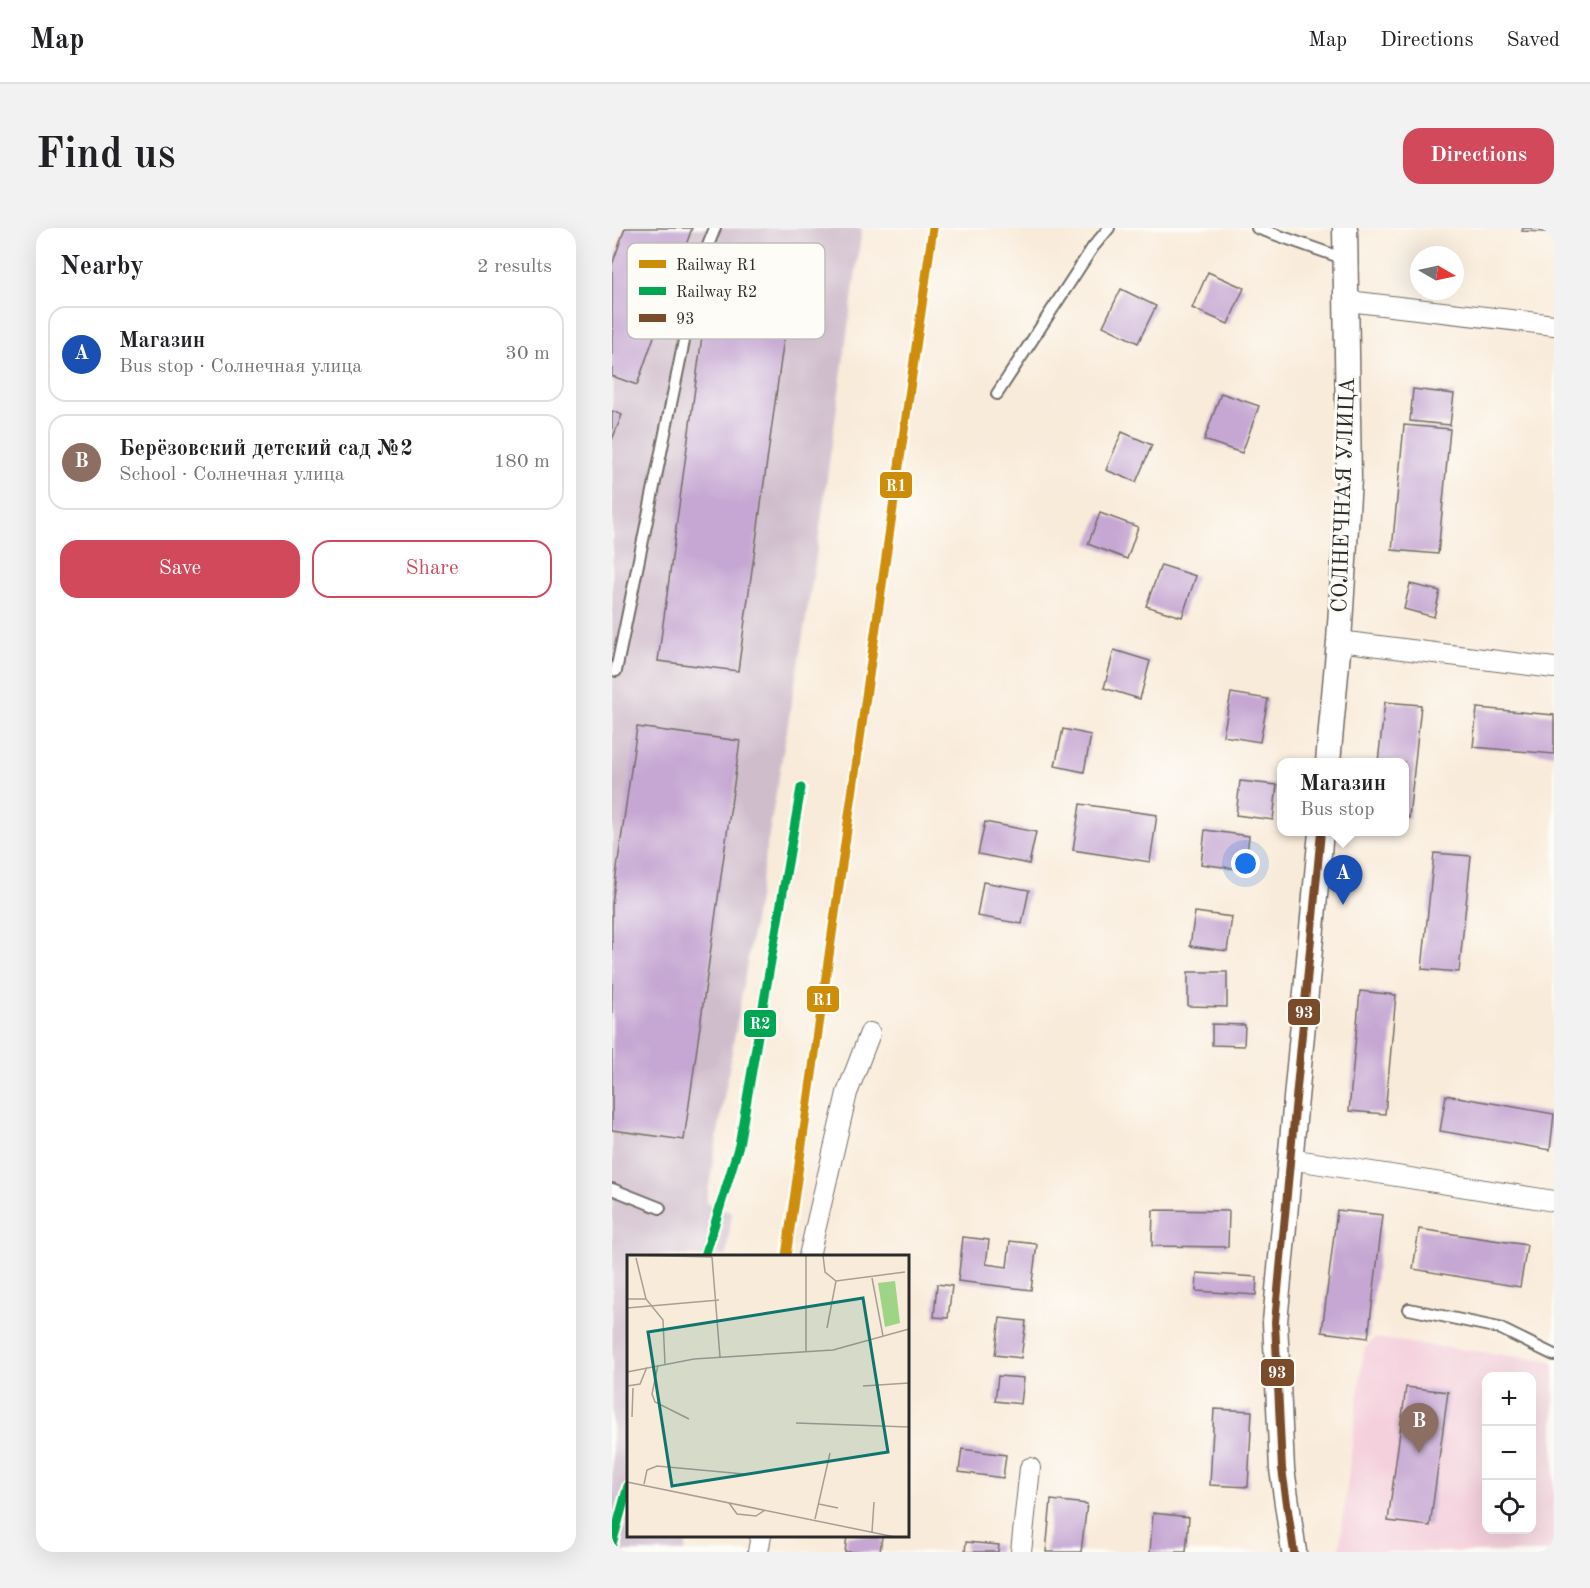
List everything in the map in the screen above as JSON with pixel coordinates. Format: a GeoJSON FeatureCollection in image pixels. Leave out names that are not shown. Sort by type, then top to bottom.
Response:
{"type":"FeatureCollection","features":[{"type":"Feature","properties":{"kind":"street","name":"СОЛНЕЧНАЯ УЛИЦА"},"geometry":{"type":"LineString","coordinates":[[1328,758],[1339,641],[1349,479],[1348,301],[1345,228]]}},
{"type":"Feature","properties":{"kind":"street"},"geometry":{"type":"LineString","coordinates":[[1348,301],[1554,325]]}},
{"type":"Feature","properties":{"kind":"street"},"geometry":{"type":"LineString","coordinates":[[1339,641],[1554,668]]}},
{"type":"Feature","properties":{"kind":"street"},"geometry":{"type":"LineString","coordinates":[[1294,1552],[1282,1469],[1275,1322],[1321,836]]}},
{"type":"Feature","properties":{"kind":"street"},"geometry":{"type":"LineString","coordinates":[[809,1255],[847,1093],[870,1033]]}},
{"type":"Feature","properties":{"kind":"street"},"geometry":{"type":"LineString","coordinates":[[1290,1159],[1554,1201]]}},
{"type":"Feature","properties":{"kind":"street"},"geometry":{"type":"LineString","coordinates":[[1021,1552],[1030,1468]]}},
{"type":"Feature","properties":{"kind":"street"},"geometry":{"type":"LineString","coordinates":[[758,1552],[761,1537]]}},
{"type":"Feature","properties":{"kind":"lane"},"geometry":{"type":"LineString","coordinates":[[708,243],[714,228]]}},
{"type":"Feature","properties":{"kind":"lane"},"geometry":{"type":"LineString","coordinates":[[997,394],[1093,247],[1109,228]]}},
{"type":"Feature","properties":{"kind":"lane"},"geometry":{"type":"LineString","coordinates":[[1257,228],[1346,259]]}},
{"type":"Feature","properties":{"kind":"lane"},"geometry":{"type":"LineString","coordinates":[[616,671],[684,339]]}},
{"type":"Feature","properties":{"kind":"lane"},"geometry":{"type":"LineString","coordinates":[[612,1189],[660,1208]]}},
{"type":"Feature","properties":{"kind":"lane"},"geometry":{"type":"LineString","coordinates":[[1409,1309],[1499,1329],[1554,1355]]}},
{"type":"Feature","properties":{"kind":"shaded area"},"geometry":{"type":"Polygon","coordinates":[[[625,228],[862,228],[814,571],[706,1203],[732,1213],[726,1255],[627,1255],[627,1537],[687,1537],[685,1552],[612,1552],[612,265],[625,228]]]}},
{"type":"Feature","properties":{"kind":"shaded area"},"geometry":{"type":"Polygon","coordinates":[[[1375,1338],[1548,1361],[1554,1365],[1554,1552],[1339,1552],[1365,1348],[1375,1338]]]}},
{"type":"Feature","properties":{"kind":"building"},"geometry":{"type":"Polygon","coordinates":[[[625,228],[692,228],[687,243],[627,243],[627,339],[653,339],[637,385],[612,376],[612,265],[625,228]]]}},
{"type":"Feature","properties":{"kind":"building"},"geometry":{"type":"Polygon","coordinates":[[[1523,228],[1546,228],[1546,232],[1522,231],[1523,228]]]}},
{"type":"Feature","properties":{"kind":"building"},"geometry":{"type":"Polygon","coordinates":[[[1208,272],[1244,288],[1228,324],[1192,308],[1208,272]]]}},
{"type":"Feature","properties":{"kind":"building"},"geometry":{"type":"Polygon","coordinates":[[[1121,289],[1156,306],[1138,343],[1103,326],[1121,289]]]}},
{"type":"Feature","properties":{"kind":"building"},"geometry":{"type":"Polygon","coordinates":[[[702,339],[784,339],[738,671],[658,661],[702,339]]]}},
{"type":"Feature","properties":{"kind":"building"},"geometry":{"type":"Polygon","coordinates":[[[1413,389],[1454,394],[1450,425],[1410,421],[1413,389]]]}},
{"type":"Feature","properties":{"kind":"building"},"geometry":{"type":"Polygon","coordinates":[[[1221,393],[1259,406],[1242,453],[1204,440],[1221,393]]]}},
{"type":"Feature","properties":{"kind":"building"},"geometry":{"type":"Polygon","coordinates":[[[612,411],[622,415],[612,440],[612,411]]]}},
{"type":"Feature","properties":{"kind":"building"},"geometry":{"type":"Polygon","coordinates":[[[1404,425],[1450,429],[1438,554],[1392,550],[1404,425]]]}},
{"type":"Feature","properties":{"kind":"building"},"geometry":{"type":"Polygon","coordinates":[[[1122,432],[1152,445],[1136,482],[1106,470],[1122,432]]]}},
{"type":"Feature","properties":{"kind":"building"},"geometry":{"type":"Polygon","coordinates":[[[1100,513],[1138,527],[1127,559],[1088,544],[1100,513]]]}},
{"type":"Feature","properties":{"kind":"building"},"geometry":{"type":"Polygon","coordinates":[[[1161,565],[1196,576],[1182,617],[1146,606],[1161,565]]]}},
{"type":"Feature","properties":{"kind":"building"},"geometry":{"type":"Polygon","coordinates":[[[1410,584],[1440,591],[1434,617],[1404,609],[1410,584]]]}},
{"type":"Feature","properties":{"kind":"building"},"geometry":{"type":"Polygon","coordinates":[[[1114,650],[1150,661],[1140,699],[1104,688],[1114,650]]]}},
{"type":"Feature","properties":{"kind":"building"},"geometry":{"type":"Polygon","coordinates":[[[1231,693],[1268,699],[1260,742],[1223,736],[1231,693]]]}},
{"type":"Feature","properties":{"kind":"building"},"geometry":{"type":"Polygon","coordinates":[[[1385,702],[1421,705],[1409,818],[1409,758],[1378,758],[1385,702]]]}},
{"type":"Feature","properties":{"kind":"building"},"geometry":{"type":"Polygon","coordinates":[[[1477,708],[1554,715],[1554,754],[1473,747],[1477,708]]]}},
{"type":"Feature","properties":{"kind":"building"},"geometry":{"type":"Polygon","coordinates":[[[637,727],[740,741],[684,1140],[612,1130],[612,904],[637,727]]]}},
{"type":"Feature","properties":{"kind":"building"},"geometry":{"type":"Polygon","coordinates":[[[1063,729],[1091,735],[1084,772],[1055,766],[1063,729]]]}},
{"type":"Feature","properties":{"kind":"building"},"geometry":{"type":"Polygon","coordinates":[[[1240,781],[1277,785],[1273,820],[1236,815],[1240,781]]]}},
{"type":"Feature","properties":{"kind":"building"},"geometry":{"type":"Polygon","coordinates":[[[1080,804],[1157,815],[1150,862],[1073,850],[1080,804]]]}},
{"type":"Feature","properties":{"kind":"building"},"geometry":{"type":"Polygon","coordinates":[[[985,822],[1036,832],[1029,864],[978,854],[985,822]]]}},
{"type":"Feature","properties":{"kind":"building"},"geometry":{"type":"Polygon","coordinates":[[[1205,830],[1249,836],[1245,870],[1201,864],[1205,830]]]}},
{"type":"Feature","properties":{"kind":"building"},"geometry":{"type":"Polygon","coordinates":[[[1434,853],[1471,856],[1459,972],[1422,969],[1434,853]]]}},
{"type":"Feature","properties":{"kind":"building"},"geometry":{"type":"Polygon","coordinates":[[[983,882],[1029,890],[1022,924],[977,916],[983,882]]]}},
{"type":"Feature","properties":{"kind":"building"},"geometry":{"type":"Polygon","coordinates":[[[1195,912],[1232,917],[1227,951],[1190,946],[1195,912]]]}},
{"type":"Feature","properties":{"kind":"building"},"geometry":{"type":"Polygon","coordinates":[[[1188,972],[1227,972],[1227,1007],[1188,1006],[1188,972]]]}},
{"type":"Feature","properties":{"kind":"building"},"geometry":{"type":"Polygon","coordinates":[[[1360,991],[1396,995],[1385,1114],[1349,1111],[1360,991]]]}},
{"type":"Feature","properties":{"kind":"building"},"geometry":{"type":"Polygon","coordinates":[[[1212,1024],[1245,1025],[1244,1046],[1212,1045],[1212,1024]]]}},
{"type":"Feature","properties":{"kind":"building"},"geometry":{"type":"Polygon","coordinates":[[[1446,1095],[1554,1114],[1550,1150],[1440,1131],[1446,1095]]]}},
{"type":"Feature","properties":{"kind":"building"},"geometry":{"type":"Polygon","coordinates":[[[1153,1210],[1229,1211],[1228,1247],[1152,1246],[1153,1210]]]}},
{"type":"Feature","properties":{"kind":"building"},"geometry":{"type":"Polygon","coordinates":[[[1337,1210],[1383,1215],[1368,1338],[1322,1332],[1337,1210]]]}},
{"type":"Feature","properties":{"kind":"building"},"geometry":{"type":"Polygon","coordinates":[[[1419,1229],[1527,1245],[1520,1287],[1413,1269],[1419,1229]]]}},
{"type":"Feature","properties":{"kind":"building"},"geometry":{"type":"Polygon","coordinates":[[[963,1237],[989,1240],[986,1264],[1007,1267],[1010,1241],[1037,1244],[1031,1290],[958,1281],[963,1237]]]}},
{"type":"Feature","properties":{"kind":"building"},"geometry":{"type":"Polygon","coordinates":[[[1197,1273],[1257,1277],[1256,1295],[1196,1291],[1197,1273]]]}},
{"type":"Feature","properties":{"kind":"building"},"geometry":{"type":"Polygon","coordinates":[[[937,1284],[952,1286],[948,1318],[934,1317],[937,1284]]]}},
{"type":"Feature","properties":{"kind":"building"},"geometry":{"type":"Polygon","coordinates":[[[1000,1318],[1026,1321],[1021,1358],[995,1355],[1000,1318]]]}},
{"type":"Feature","properties":{"kind":"building"},"geometry":{"type":"Polygon","coordinates":[[[998,1376],[1024,1378],[1021,1404],[995,1401],[998,1376]]]}},
{"type":"Feature","properties":{"kind":"building"},"geometry":{"type":"Polygon","coordinates":[[[1406,1387],[1448,1392],[1430,1526],[1388,1521],[1406,1387]]]}},
{"type":"Feature","properties":{"kind":"building"},"geometry":{"type":"Polygon","coordinates":[[[1214,1409],[1252,1411],[1248,1487],[1210,1485],[1214,1409]]]}},
{"type":"Feature","properties":{"kind":"building"},"geometry":{"type":"Polygon","coordinates":[[[962,1449],[1006,1455],[1003,1478],[959,1472],[962,1449]]]}},
{"type":"Feature","properties":{"kind":"building"},"geometry":{"type":"Polygon","coordinates":[[[1051,1500],[1087,1504],[1081,1552],[1046,1552],[1051,1500]]]}},
{"type":"Feature","properties":{"kind":"building"},"geometry":{"type":"Polygon","coordinates":[[[1153,1513],[1189,1517],[1186,1552],[1150,1552],[1153,1513]]]}},
{"type":"Feature","properties":{"kind":"building"},"geometry":{"type":"Polygon","coordinates":[[[847,1537],[882,1537],[880,1552],[845,1552],[847,1537]]]}},
{"type":"Feature","properties":{"kind":"building"},"geometry":{"type":"Polygon","coordinates":[[[966,1542],[999,1545],[998,1552],[965,1552],[966,1542]]]}},
{"type":"Feature","properties":{"kind":"rail line","name":"R1"},"geometry":{"type":"LineString","coordinates":[[786,1255],[933,228]]}},
{"type":"Feature","properties":{"kind":"rail line","name":"R2"},"geometry":{"type":"LineString","coordinates":[[705,1255],[739,1145],[801,788]]}},
{"type":"Feature","properties":{"kind":"rail line","name":"R2"},"geometry":{"type":"LineString","coordinates":[[612,1544],[627,1490]]}},
{"type":"Feature","properties":{"kind":"transit line","name":"93"},"geometry":{"type":"LineString","coordinates":[[1294,1552],[1282,1469],[1275,1322],[1321,836]]}},
{"type":"Feature","properties":{"kind":"place","name":"Магазин"},"geometry":{"type":"Point","coordinates":[1343,905]}},
{"type":"Feature","properties":{"kind":"place","name":"Берёзовский детский сад №2"},"geometry":{"type":"Point","coordinates":[1419,1453]}}]}
